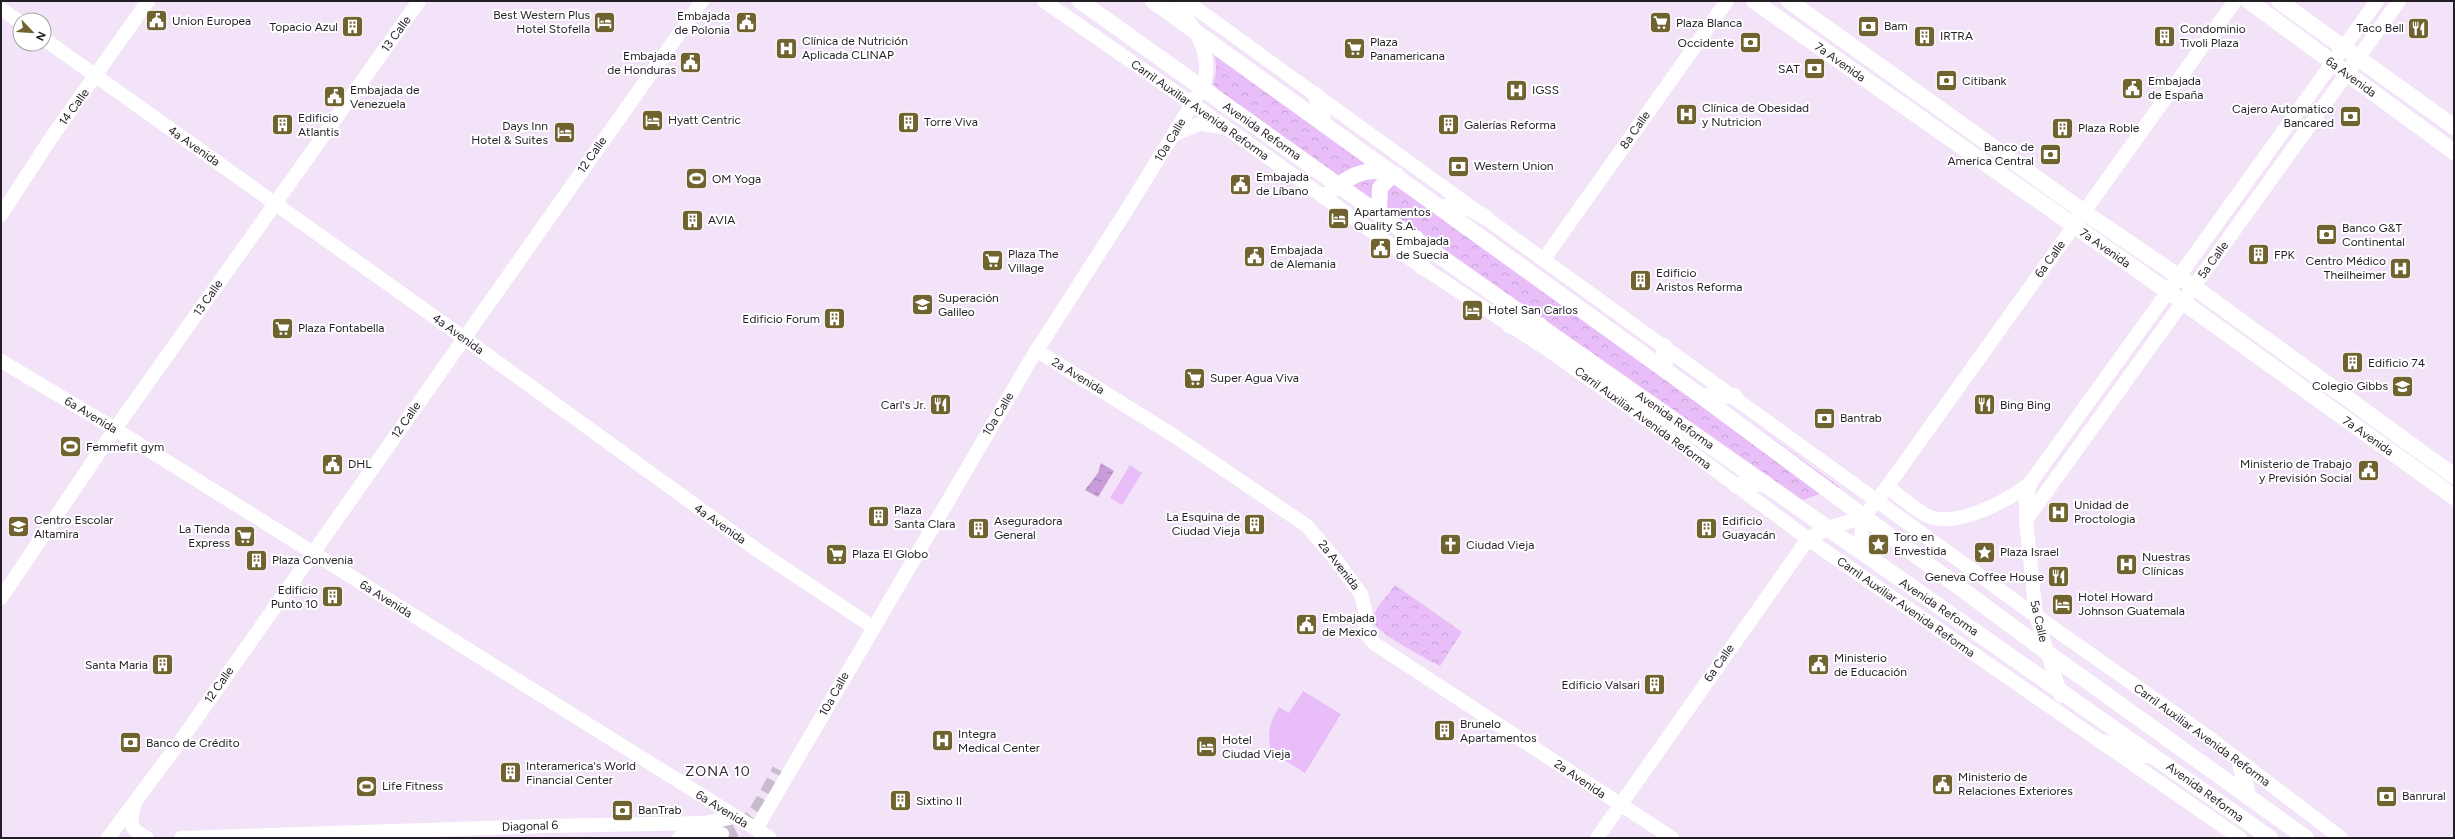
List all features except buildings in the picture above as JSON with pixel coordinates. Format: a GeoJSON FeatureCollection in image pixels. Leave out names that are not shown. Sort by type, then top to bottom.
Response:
{"type":"FeatureCollection","features":[{"type":"Feature","properties":{"kind":"main road","name":"Avenida Reforma"},"geometry":{"type":"LineString","coordinates":[[1080,1],[1338,185],[1765,483],[1859,551],[2160,759],[2270,838]]}},
{"type":"Feature","properties":{"kind":"main road","name":"Avenida Reforma"},"geometry":{"type":"LineString","coordinates":[[1153,1],[1664,369],[2048,653],[2306,838]]}},
{"type":"Feature","properties":{"kind":"main road","name":"7a Avenida"},"geometry":{"type":"LineString","coordinates":[[1754,1],[2168,292],[2454,497]]}},
{"type":"Feature","properties":{"kind":"main road","name":"7a Avenida"},"geometry":{"type":"LineString","coordinates":[[1789,1],[2084,212],[2194,286],[2454,476]]}},
{"type":"Feature","properties":{"kind":"main road","name":"6a Avenida"},"geometry":{"type":"LineString","coordinates":[[2248,1],[2454,152]]}},
{"type":"Feature","properties":{"kind":"main road","name":"6a Avenida"},"geometry":{"type":"LineString","coordinates":[[2279,1],[2454,127]]}},
{"type":"Feature","properties":{"kind":"main road"},"geometry":{"type":"LineString","coordinates":[[1316,94],[1324,124]]}},
{"type":"Feature","properties":{"kind":"main road"},"geometry":{"type":"LineString","coordinates":[[1325,197],[1338,185],[1350,177],[1368,171],[1387,172],[1397,176]]}},
{"type":"Feature","properties":{"kind":"main road"},"geometry":{"type":"LineString","coordinates":[[1379,213],[1380,188],[1388,179],[1397,176]]}},
{"type":"Feature","properties":{"kind":"main road"},"geometry":{"type":"LineString","coordinates":[[1440,208],[1453,204],[1466,206],[1485,217]]}},
{"type":"Feature","properties":{"kind":"main road"},"geometry":{"type":"LineString","coordinates":[[1416,238],[1422,267]]}},
{"type":"Feature","properties":{"kind":"main road"},"geometry":{"type":"LineString","coordinates":[[1510,326],[1540,325]]}},
{"type":"Feature","properties":{"kind":"main road"},"geometry":{"type":"LineString","coordinates":[[1664,346],[1664,369]]}},
{"type":"Feature","properties":{"kind":"main road"},"geometry":{"type":"LineString","coordinates":[[1701,396],[1734,396]]}},
{"type":"Feature","properties":{"kind":"main road"},"geometry":{"type":"LineString","coordinates":[[1736,484],[1765,483]]}},
{"type":"Feature","properties":{"kind":"main road"},"geometry":{"type":"LineString","coordinates":[[2102,742],[2160,759]]}},
{"type":"Feature","properties":{"kind":"main road"},"geometry":{"type":"LineString","coordinates":[[2240,763],[2248,796]]}},
{"type":"Feature","properties":{"kind":"street","name":"14 Calle"},"geometry":{"type":"LineString","coordinates":[[1,215],[51,138],[148,1]]}},
{"type":"Feature","properties":{"kind":"street","name":"13 Calle"},"geometry":{"type":"LineString","coordinates":[[1,598],[115,429],[419,1]]}},
{"type":"Feature","properties":{"kind":"street","name":"12 Calle"},"geometry":{"type":"LineString","coordinates":[[108,838],[134,804],[702,1]]}},
{"type":"Feature","properties":{"kind":"street","name":"Carril Auxiliar Avenida Reforma"},"geometry":{"type":"LineString","coordinates":[[1044,1],[1192,103],[1422,267],[1554,354],[1736,484],[1808,539],[2240,838]]}},
{"type":"Feature","properties":{"kind":"street","name":"10a Calle"},"geometry":{"type":"LineString","coordinates":[[756,829],[872,627],[1036,350],[1202,88],[1208,69],[1196,32],[1176,1]]}},
{"type":"Feature","properties":{"kind":"street","name":"Carril Auxiliar Avenida Reforma"},"geometry":{"type":"LineString","coordinates":[[1186,1],[1734,396],[2036,616],[2207,736],[2240,763],[2341,838]]}},
{"type":"Feature","properties":{"kind":"street","name":"8a Calle"},"geometry":{"type":"LineString","coordinates":[[1544,259],[1727,1]]}},
{"type":"Feature","properties":{"kind":"street","name":"6a Calle"},"geometry":{"type":"LineString","coordinates":[[1859,551],[1864,517],[2235,1]]}},
{"type":"Feature","properties":{"kind":"street","name":"5a Calle"},"geometry":{"type":"LineString","coordinates":[[1887,487],[1925,514],[1943,519],[1966,515],[2006,501],[2031,482],[2377,1]]}},
{"type":"Feature","properties":{"kind":"street","name":"5a Calle"},"geometry":{"type":"LineString","coordinates":[[2026,520],[2399,1]]}},
{"type":"Feature","properties":{"kind":"street"},"geometry":{"type":"LineString","coordinates":[[1,9],[12,17]]}},
{"type":"Feature","properties":{"kind":"street","name":"4a Avenida"},"geometry":{"type":"LineString","coordinates":[[52,45],[464,338],[757,550],[872,627]]}},
{"type":"Feature","properties":{"kind":"street"},"geometry":{"type":"LineString","coordinates":[[1173,135],[1199,124],[1227,128]]}},
{"type":"Feature","properties":{"kind":"street","name":"2a Avenida"},"geometry":{"type":"LineString","coordinates":[[1036,350],[1176,436],[1307,526],[1335,559],[1361,594],[1365,610],[1365,632],[1375,644],[1672,838]]}},
{"type":"Feature","properties":{"kind":"street","name":"6a Avenida"},"geometry":{"type":"LineString","coordinates":[[1,361],[115,429],[734,817],[770,838]]}},
{"type":"Feature","properties":{"kind":"street","name":"5a Calle"},"geometry":{"type":"LineString","coordinates":[[2031,482],[2026,500],[2026,520],[2036,616],[2068,719]]}},
{"type":"Feature","properties":{"kind":"street","name":"6a Calle"},"geometry":{"type":"LineString","coordinates":[[1597,838],[1808,539],[1828,528],[1864,517]]}},
{"type":"Feature","properties":{"kind":"street"},"geometry":{"type":"LineString","coordinates":[[779,770],[831,684],[852,662]]}},
{"type":"Feature","properties":{"kind":"street"},"geometry":{"type":"LineString","coordinates":[[134,804],[131,820],[132,827],[136,832],[148,838]]}},
{"type":"Feature","properties":{"kind":"street","name":"Diagonal 6"},"geometry":{"type":"LineString","coordinates":[[181,838],[538,826],[704,823],[734,817]]}},
{"type":"Feature","properties":{"kind":"street"},"geometry":{"type":"LineString","coordinates":[[679,838],[724,836],[722,830],[704,823]]}},
{"type":"Feature","properties":{"kind":"green space"},"geometry":{"type":"Polygon","coordinates":[[[1200,26],[1840,487],[1803,500],[1224,96],[1213,84],[1216,61],[1208,40],[1200,26]]]}},
{"type":"Feature","properties":{"kind":"green space"},"geometry":{"type":"Polygon","coordinates":[[[1130,465],[1142,473],[1122,505],[1110,498],[1130,465]]]}},
{"type":"Feature","properties":{"kind":"green space"},"geometry":{"type":"Polygon","coordinates":[[[1395,585],[1462,632],[1440,666],[1390,638],[1375,624],[1373,619],[1376,610],[1395,585]]]}},
{"type":"Feature","properties":{"kind":"green space"},"geometry":{"type":"Polygon","coordinates":[[[1303,691],[1341,714],[1305,773],[1271,752],[1269,740],[1271,724],[1279,707],[1289,713],[1303,691]]]}},
{"type":"Feature","properties":{"kind":"water"},"geometry":{"type":"Polygon","coordinates":[[[1101,463],[1114,471],[1098,497],[1085,490],[1098,473],[1101,463]]]}},
{"type":"Feature","properties":{"kind":"tunnel"},"geometry":{"type":"LineString","coordinates":[[722,834],[733,831],[742,826],[750,818],[757,810],[779,770]]}},
{"type":"Feature","properties":{"kind":"place","name":"Union Europea"},"geometry":{"type":"Point","coordinates":[157,21]}},
{"type":"Feature","properties":{"kind":"place","name":"Best Western Plus Hotel Stofella"},"geometry":{"type":"Point","coordinates":[605,22]}},
{"type":"Feature","properties":{"kind":"place","name":"Embajada de Polonia"},"geometry":{"type":"Point","coordinates":[746,23]}},
{"type":"Feature","properties":{"kind":"place","name":"Plaza Blanca"},"geometry":{"type":"Point","coordinates":[1660,23]}},
{"type":"Feature","properties":{"kind":"place","name":"Bam"},"geometry":{"type":"Point","coordinates":[1869,26]}},
{"type":"Feature","properties":{"kind":"place","name":"Topacio Azul"},"geometry":{"type":"Point","coordinates":[353,27]}},
{"type":"Feature","properties":{"kind":"place","name":"Taco Bell"},"geometry":{"type":"Point","coordinates":[2419,28]}},
{"type":"Feature","properties":{"kind":"place","name":"IRTRA"},"geometry":{"type":"Point","coordinates":[1924,36]}},
{"type":"Feature","properties":{"kind":"place","name":"Condominio Tivoli Plaza"},"geometry":{"type":"Point","coordinates":[2164,36]}},
{"type":"Feature","properties":{"kind":"place","name":"Occidente"},"geometry":{"type":"Point","coordinates":[1750,43]}},
{"type":"Feature","properties":{"kind":"place","name":"Clínica de Nutrición Aplicada CLINAP"},"geometry":{"type":"Point","coordinates":[787,48]}},
{"type":"Feature","properties":{"kind":"place","name":"Plaza Panamericana"},"geometry":{"type":"Point","coordinates":[1355,49]}},
{"type":"Feature","properties":{"kind":"place","name":"Embajada de Honduras"},"geometry":{"type":"Point","coordinates":[691,63]}},
{"type":"Feature","properties":{"kind":"place","name":"SAT"},"geometry":{"type":"Point","coordinates":[1815,69]}},
{"type":"Feature","properties":{"kind":"place","name":"Citibank"},"geometry":{"type":"Point","coordinates":[1947,81]}},
{"type":"Feature","properties":{"kind":"place","name":"Embajada de España"},"geometry":{"type":"Point","coordinates":[2132,88]}},
{"type":"Feature","properties":{"kind":"place","name":"IGSS"},"geometry":{"type":"Point","coordinates":[1516,90]}},
{"type":"Feature","properties":{"kind":"place","name":"Embajada de Venezuela"},"geometry":{"type":"Point","coordinates":[335,97]}},
{"type":"Feature","properties":{"kind":"place","name":"Clínica de Obesidad y Nutricion"},"geometry":{"type":"Point","coordinates":[1686,115]}},
{"type":"Feature","properties":{"kind":"place","name":"Cajero Automatico Bancared"},"geometry":{"type":"Point","coordinates":[2350,116]}},
{"type":"Feature","properties":{"kind":"place","name":"Hyatt Centric"},"geometry":{"type":"Point","coordinates":[652,120]}},
{"type":"Feature","properties":{"kind":"place","name":"Torre Viva"},"geometry":{"type":"Point","coordinates":[908,122]}},
{"type":"Feature","properties":{"kind":"place","name":"Edificio Atlantis"},"geometry":{"type":"Point","coordinates":[283,125]}},
{"type":"Feature","properties":{"kind":"place","name":"Galerías Reforma"},"geometry":{"type":"Point","coordinates":[1449,125]}},
{"type":"Feature","properties":{"kind":"place","name":"Plaza Roble"},"geometry":{"type":"Point","coordinates":[2062,128]}},
{"type":"Feature","properties":{"kind":"place","name":"Days Inn Hotel & Suites"},"geometry":{"type":"Point","coordinates":[564,133]}},
{"type":"Feature","properties":{"kind":"place","name":"Banco de America Central"},"geometry":{"type":"Point","coordinates":[2050,154]}},
{"type":"Feature","properties":{"kind":"place","name":"Western Union"},"geometry":{"type":"Point","coordinates":[1459,166]}},
{"type":"Feature","properties":{"kind":"place","name":"OM Yoga"},"geometry":{"type":"Point","coordinates":[696,179]}},
{"type":"Feature","properties":{"kind":"place","name":"Embajada de Líbano"},"geometry":{"type":"Point","coordinates":[1240,184]}},
{"type":"Feature","properties":{"kind":"place","name":"Apartamentos Quality S.A."},"geometry":{"type":"Point","coordinates":[1339,219]}},
{"type":"Feature","properties":{"kind":"place","name":"AVIA"},"geometry":{"type":"Point","coordinates":[692,220]}},
{"type":"Feature","properties":{"kind":"place","name":"Banco G&T Continental"},"geometry":{"type":"Point","coordinates":[2327,235]}},
{"type":"Feature","properties":{"kind":"place","name":"Embajada de Suecia"},"geometry":{"type":"Point","coordinates":[1380,248]}},
{"type":"Feature","properties":{"kind":"place","name":"FPK"},"geometry":{"type":"Point","coordinates":[2259,255]}},
{"type":"Feature","properties":{"kind":"place","name":"Embajada de Alemania"},"geometry":{"type":"Point","coordinates":[1254,257]}},
{"type":"Feature","properties":{"kind":"place","name":"Plaza The Village"},"geometry":{"type":"Point","coordinates":[993,261]}},
{"type":"Feature","properties":{"kind":"place","name":"Centro Médico Theilheimer"},"geometry":{"type":"Point","coordinates":[2401,268]}},
{"type":"Feature","properties":{"kind":"place","name":"Edificio Aristos Reforma"},"geometry":{"type":"Point","coordinates":[1640,280]}},
{"type":"Feature","properties":{"kind":"place","name":"Superación Galileo"},"geometry":{"type":"Point","coordinates":[923,305]}},
{"type":"Feature","properties":{"kind":"place","name":"Hotel San Carlos"},"geometry":{"type":"Point","coordinates":[1472,310]}},
{"type":"Feature","properties":{"kind":"place","name":"Edificio Forum"},"geometry":{"type":"Point","coordinates":[835,319]}},
{"type":"Feature","properties":{"kind":"place","name":"Plaza Fontabella"},"geometry":{"type":"Point","coordinates":[282,328]}},
{"type":"Feature","properties":{"kind":"place","name":"Edificio 74"},"geometry":{"type":"Point","coordinates":[2353,363]}},
{"type":"Feature","properties":{"kind":"place","name":"Super Agua Viva"},"geometry":{"type":"Point","coordinates":[1194,378]}},
{"type":"Feature","properties":{"kind":"place","name":"Colegio Gibbs"},"geometry":{"type":"Point","coordinates":[2403,386]}},
{"type":"Feature","properties":{"kind":"place","name":"Carl's Jr."},"geometry":{"type":"Point","coordinates":[941,405]}},
{"type":"Feature","properties":{"kind":"place","name":"Bing Bing"},"geometry":{"type":"Point","coordinates":[1985,405]}},
{"type":"Feature","properties":{"kind":"place","name":"Bantrab"},"geometry":{"type":"Point","coordinates":[1825,418]}},
{"type":"Feature","properties":{"kind":"place","name":"Femmefit gym"},"geometry":{"type":"Point","coordinates":[70,447]}},
{"type":"Feature","properties":{"kind":"place","name":"DHL"},"geometry":{"type":"Point","coordinates":[332,464]}},
{"type":"Feature","properties":{"kind":"place","name":"Ministerio de Trabajo y Previsión Social"},"geometry":{"type":"Point","coordinates":[2368,471]}},
{"type":"Feature","properties":{"kind":"place","name":"Unidad de Proctologia"},"geometry":{"type":"Point","coordinates":[2059,512]}},
{"type":"Feature","properties":{"kind":"place","name":"Plaza Santa Clara"},"geometry":{"type":"Point","coordinates":[878,517]}},
{"type":"Feature","properties":{"kind":"place","name":"La Esquina de Ciudad Vieja"},"geometry":{"type":"Point","coordinates":[1255,524]}},
{"type":"Feature","properties":{"kind":"place","name":"Centro Escolar Altamira"},"geometry":{"type":"Point","coordinates":[19,527]}},
{"type":"Feature","properties":{"kind":"place","name":"Aseguradora General"},"geometry":{"type":"Point","coordinates":[978,528]}},
{"type":"Feature","properties":{"kind":"place","name":"Edificio Guayacán"},"geometry":{"type":"Point","coordinates":[1706,528]}},
{"type":"Feature","properties":{"kind":"place","name":"La Tienda Express"},"geometry":{"type":"Point","coordinates":[245,536]}},
{"type":"Feature","properties":{"kind":"place","name":"Toro en Envestida"},"geometry":{"type":"Point","coordinates":[1878,544]}},
{"type":"Feature","properties":{"kind":"place","name":"Ciudad Vieja"},"geometry":{"type":"Point","coordinates":[1450,545]}},
{"type":"Feature","properties":{"kind":"place","name":"Plaza Israel"},"geometry":{"type":"Point","coordinates":[1985,552]}},
{"type":"Feature","properties":{"kind":"place","name":"Plaza El Globo"},"geometry":{"type":"Point","coordinates":[836,554]}},
{"type":"Feature","properties":{"kind":"place","name":"Plaza Convenia"},"geometry":{"type":"Point","coordinates":[256,560]}},
{"type":"Feature","properties":{"kind":"place","name":"Nuestras Clínicas"},"geometry":{"type":"Point","coordinates":[2127,564]}},
{"type":"Feature","properties":{"kind":"place","name":"Geneva Coffee House"},"geometry":{"type":"Point","coordinates":[2059,577]}},
{"type":"Feature","properties":{"kind":"place","name":"Edificio Punto 10"},"geometry":{"type":"Point","coordinates":[333,597]}},
{"type":"Feature","properties":{"kind":"place","name":"Hotel Howard Johnson Guatemala"},"geometry":{"type":"Point","coordinates":[2063,604]}},
{"type":"Feature","properties":{"kind":"place","name":"Embajada de Mexico"},"geometry":{"type":"Point","coordinates":[1306,625]}},
{"type":"Feature","properties":{"kind":"place","name":"Santa Maria"},"geometry":{"type":"Point","coordinates":[163,665]}},
{"type":"Feature","properties":{"kind":"place","name":"Ministerio de Educación"},"geometry":{"type":"Point","coordinates":[1818,665]}},
{"type":"Feature","properties":{"kind":"place","name":"Edificio Valsari"},"geometry":{"type":"Point","coordinates":[1655,685]}},
{"type":"Feature","properties":{"kind":"place","name":"Brunelo Apartamentos"},"geometry":{"type":"Point","coordinates":[1444,731]}},
{"type":"Feature","properties":{"kind":"place","name":"Integra Medical Center"},"geometry":{"type":"Point","coordinates":[943,741]}},
{"type":"Feature","properties":{"kind":"place","name":"Banco de Crédito"},"geometry":{"type":"Point","coordinates":[131,743]}},
{"type":"Feature","properties":{"kind":"place","name":"Hotel Ciudad Vieja"},"geometry":{"type":"Point","coordinates":[1206,747]}},
{"type":"Feature","properties":{"kind":"place","name":"Interamerica's World Financial Center"},"geometry":{"type":"Point","coordinates":[511,773]}},
{"type":"Feature","properties":{"kind":"place","name":"Ministerio de Relaciones Exteriores"},"geometry":{"type":"Point","coordinates":[1942,784]}},
{"type":"Feature","properties":{"kind":"place","name":"Life Fitness"},"geometry":{"type":"Point","coordinates":[367,786]}},
{"type":"Feature","properties":{"kind":"place","name":"Banrural"},"geometry":{"type":"Point","coordinates":[2386,796]}},
{"type":"Feature","properties":{"kind":"place","name":"Sixtino II"},"geometry":{"type":"Point","coordinates":[901,801]}},
{"type":"Feature","properties":{"kind":"place","name":"BanTrab"},"geometry":{"type":"Point","coordinates":[623,810]}},
{"type":"Feature","properties":{"kind":"district","name":"ZONA 10"},"geometry":{"type":"Point","coordinates":[718,771]}}]}
